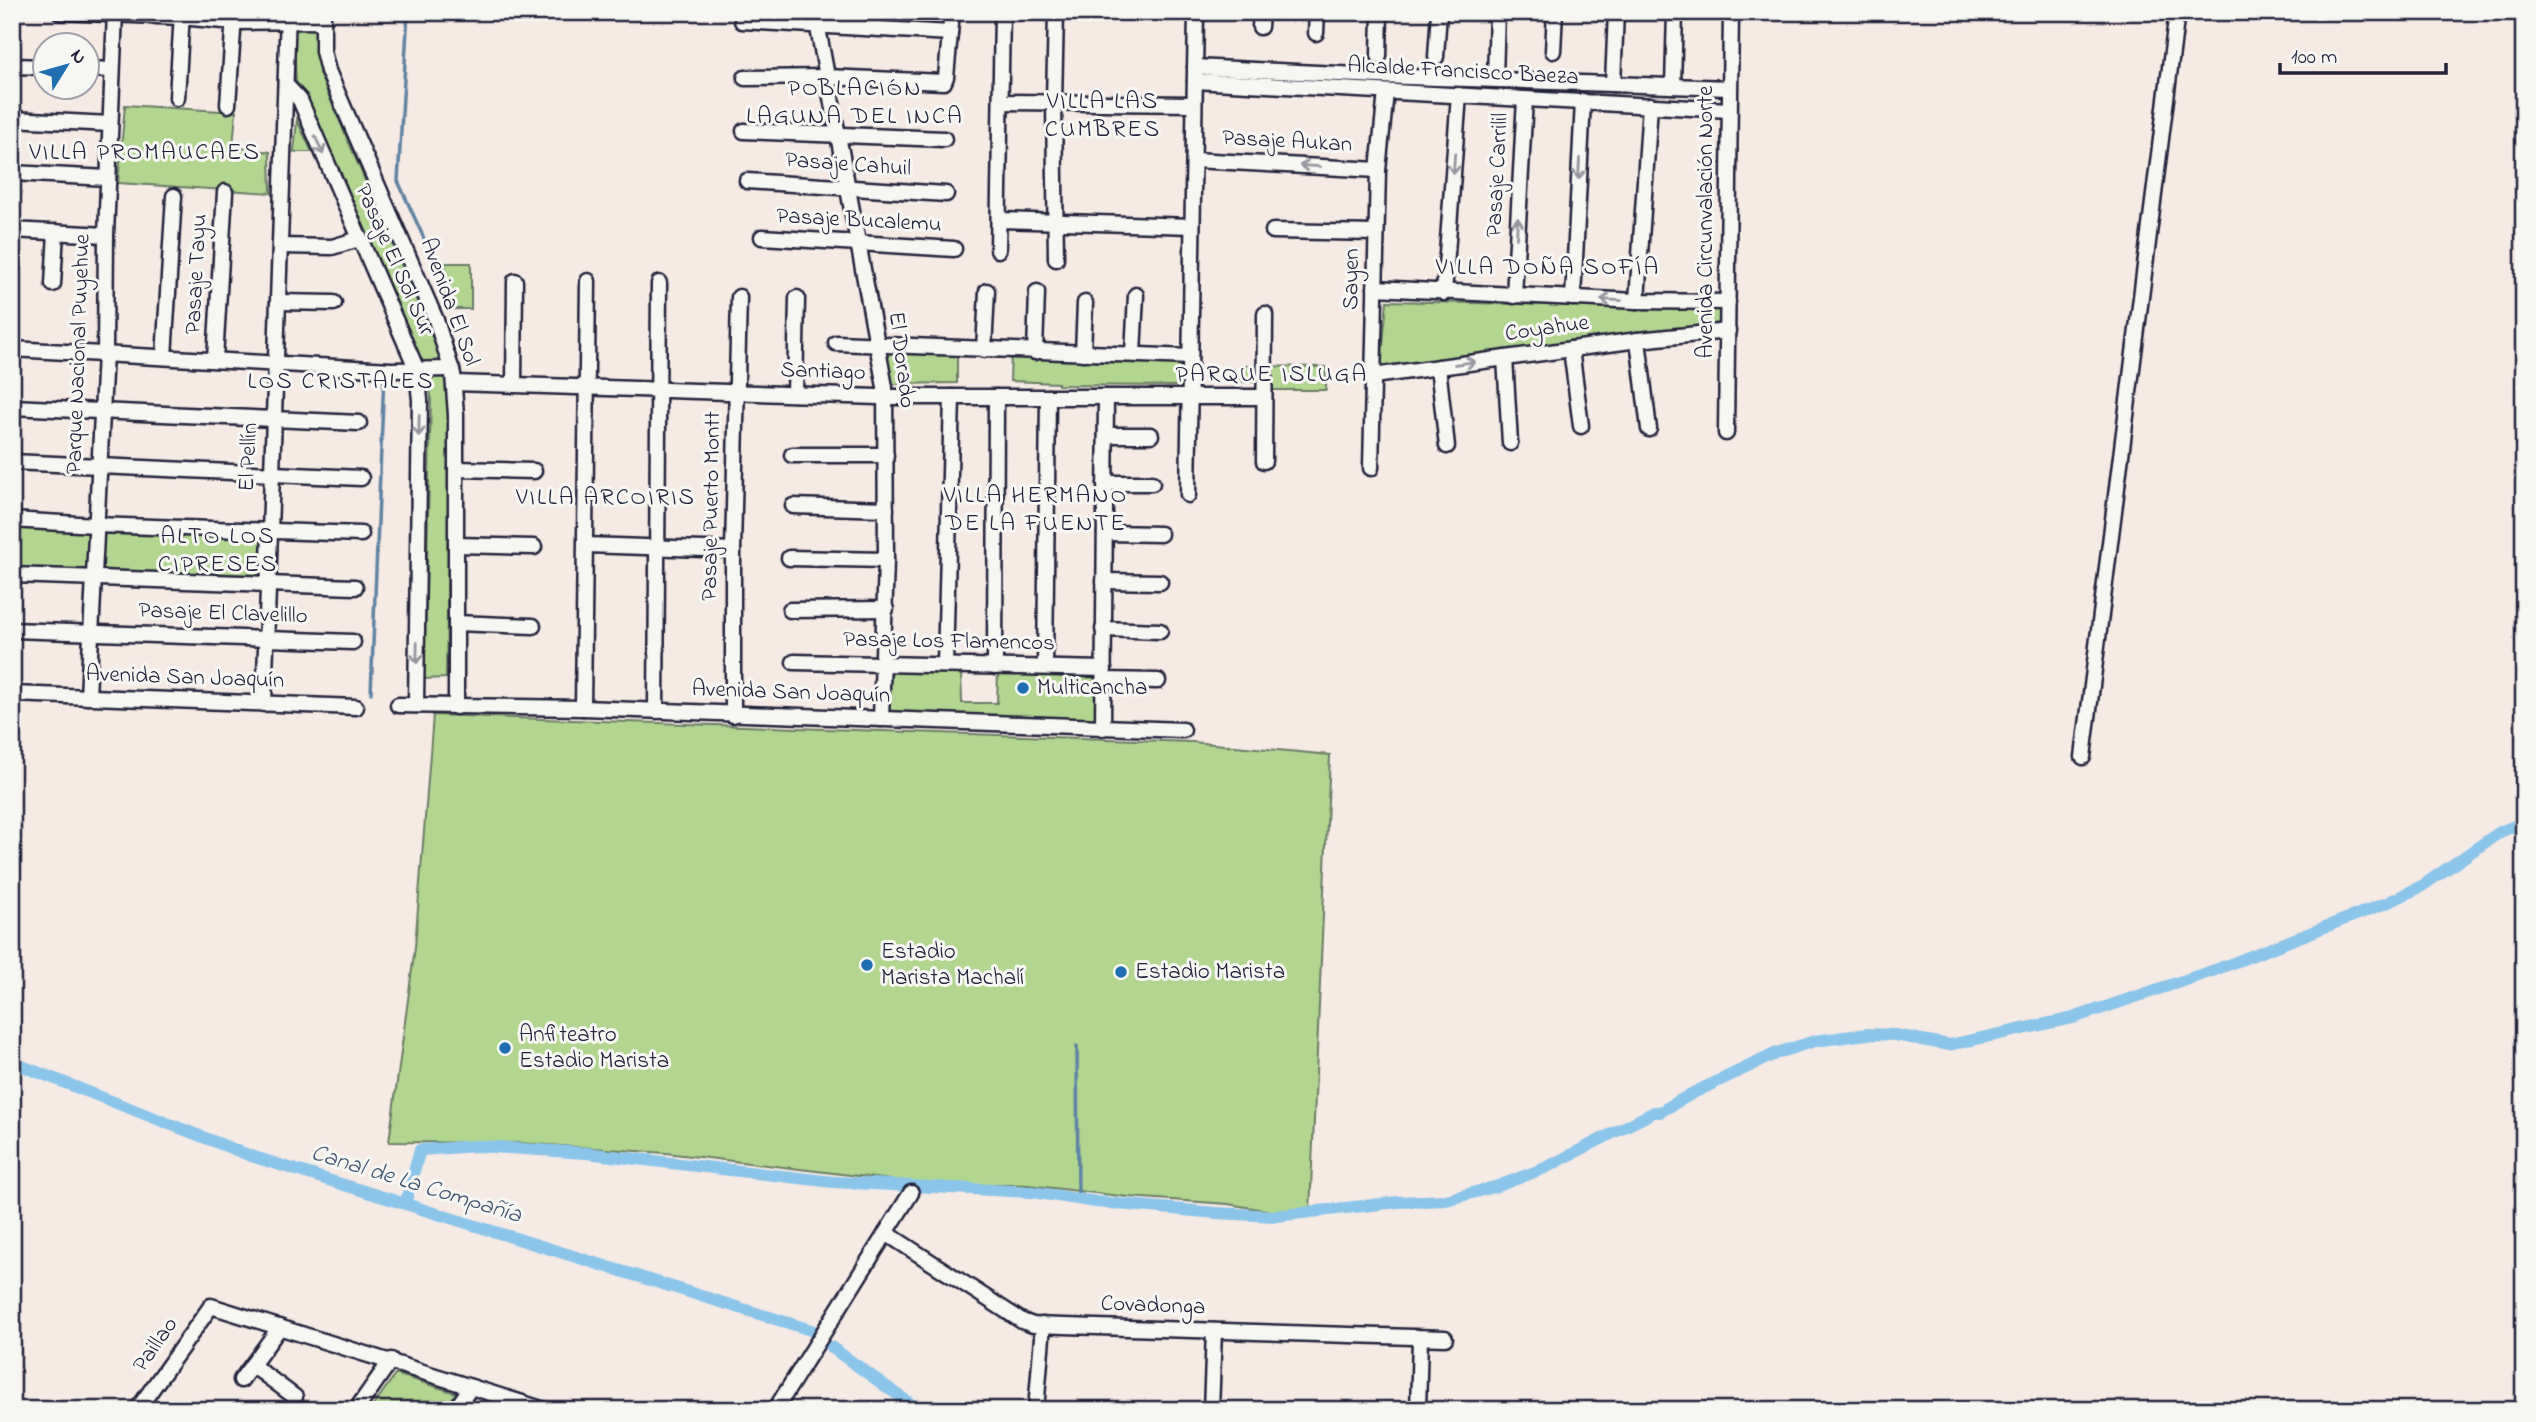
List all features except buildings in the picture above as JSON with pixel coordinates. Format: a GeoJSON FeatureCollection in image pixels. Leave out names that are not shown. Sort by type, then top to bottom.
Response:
{"type":"FeatureCollection","features":[{"type":"Feature","properties":{"kind":"street"},"geometry":{"type":"LineString","coordinates":[[60,12],[234,17],[323,16]]}},
{"type":"Feature","properties":{"kind":"street"},"geometry":{"type":"LineString","coordinates":[[745,78],[826,77],[944,82],[952,12]]}},
{"type":"Feature","properties":{"kind":"street"},"geometry":{"type":"LineString","coordinates":[[998,250],[1002,12]]}},
{"type":"Feature","properties":{"kind":"street"},"geometry":{"type":"LineString","coordinates":[[1056,12],[1056,259]]}},
{"type":"Feature","properties":{"kind":"street"},"geometry":{"type":"LineString","coordinates":[[1188,495],[1196,12]]}},
{"type":"Feature","properties":{"kind":"street"},"geometry":{"type":"LineString","coordinates":[[1260,27],[1261,12]]}},
{"type":"Feature","properties":{"kind":"street"},"geometry":{"type":"LineString","coordinates":[[1316,33],[1317,12]]}},
{"type":"Feature","properties":{"kind":"street"},"geometry":{"type":"LineString","coordinates":[[1379,56],[1380,12]]}},
{"type":"Feature","properties":{"kind":"street"},"geometry":{"type":"LineString","coordinates":[[1436,57],[1439,12]]}},
{"type":"Feature","properties":{"kind":"street"},"geometry":{"type":"LineString","coordinates":[[1495,79],[1497,12]]}},
{"type":"Feature","properties":{"kind":"street"},"geometry":{"type":"LineString","coordinates":[[1553,51],[1555,12]]}},
{"type":"Feature","properties":{"kind":"street"},"geometry":{"type":"LineString","coordinates":[[1613,84],[1616,12]]}},
{"type":"Feature","properties":{"kind":"street"},"geometry":{"type":"LineString","coordinates":[[1674,86],[1675,12]]}},
{"type":"Feature","properties":{"kind":"street","name":"Avenida Circunvalación Norte"},"geometry":{"type":"LineString","coordinates":[[1726,433],[1731,12]]}},
{"type":"Feature","properties":{"kind":"street"},"geometry":{"type":"LineString","coordinates":[[2083,757],[2177,12]]}},
{"type":"Feature","properties":{"kind":"street","name":"Parque Nacional Puyehue"},"geometry":{"type":"LineString","coordinates":[[88,697],[105,353],[106,235],[115,13]]}},
{"type":"Feature","properties":{"kind":"street"},"geometry":{"type":"LineString","coordinates":[[177,98],[182,15]]}},
{"type":"Feature","properties":{"kind":"street"},"geometry":{"type":"LineString","coordinates":[[287,86],[288,16]]}},
{"type":"Feature","properties":{"kind":"street","name":"Avenida El Sol"},"geometry":{"type":"LineString","coordinates":[[323,16],[323,51],[328,71],[429,303],[454,376],[456,708]]}},
{"type":"Feature","properties":{"kind":"street"},"geometry":{"type":"LineString","coordinates":[[228,105],[234,17]]}},
{"type":"Feature","properties":{"kind":"street"},"geometry":{"type":"LineString","coordinates":[[742,22],[816,20],[950,33]]}},
{"type":"Feature","properties":{"kind":"street","name":"El Dorado"},"geometry":{"type":"LineString","coordinates":[[816,20],[878,344],[885,397],[887,560],[881,719]]}},
{"type":"Feature","properties":{"kind":"street"},"geometry":{"type":"LineString","coordinates":[[12,66],[32,67]]}},
{"type":"Feature","properties":{"kind":"street"},"geometry":{"type":"LineString","coordinates":[[102,70],[113,70]]}},
{"type":"Feature","properties":{"kind":"street","name":"Alcalde Francisco Baeza"},"geometry":{"type":"LineString","coordinates":[[1195,74],[1495,79],[1729,88]]}},
{"type":"Feature","properties":{"kind":"street","name":"Alcalde Francisco Baeza"},"geometry":{"type":"LineString","coordinates":[[1195,74],[1387,92],[1729,110]]}},
{"type":"Feature","properties":{"kind":"street","name":"Pasaje El Sol Sur"},"geometry":{"type":"LineString","coordinates":[[287,86],[300,100],[417,370],[420,400],[416,705]]}},
{"type":"Feature","properties":{"kind":"street","name":"El Pellín"},"geometry":{"type":"LineString","coordinates":[[264,704],[287,86]]}},
{"type":"Feature","properties":{"kind":"street","name":"Sayen"},"geometry":{"type":"LineString","coordinates":[[1371,468],[1378,170],[1387,92]]}},
{"type":"Feature","properties":{"kind":"street"},"geometry":{"type":"LineString","coordinates":[[1444,293],[1459,96]]}},
{"type":"Feature","properties":{"kind":"street","name":"Pasaje Carrilil"},"geometry":{"type":"LineString","coordinates":[[1514,296],[1525,99]]}},
{"type":"Feature","properties":{"kind":"street"},"geometry":{"type":"LineString","coordinates":[[1573,298],[1583,101]]}},
{"type":"Feature","properties":{"kind":"street"},"geometry":{"type":"LineString","coordinates":[[1001,102],[1195,103]]}},
{"type":"Feature","properties":{"kind":"street"},"geometry":{"type":"LineString","coordinates":[[1637,302],[1650,105]]}},
{"type":"Feature","properties":{"kind":"street"},"geometry":{"type":"LineString","coordinates":[[12,119],[110,124]]}},
{"type":"Feature","properties":{"kind":"street"},"geometry":{"type":"LineString","coordinates":[[744,131],[944,139]]}},
{"type":"Feature","properties":{"kind":"street","name":"Pasaje Aukan"},"geometry":{"type":"LineString","coordinates":[[1194,160],[1378,170]]}},
{"type":"Feature","properties":{"kind":"street"},"geometry":{"type":"LineString","coordinates":[[12,173],[108,178]]}},
{"type":"Feature","properties":{"kind":"street","name":"Pasaje Cahuil"},"geometry":{"type":"LineString","coordinates":[[747,181],[947,194]]}},
{"type":"Feature","properties":{"kind":"street","name":"Pasaje Tayu"},"geometry":{"type":"LineString","coordinates":[[215,359],[225,192]]}},
{"type":"Feature","properties":{"kind":"street"},"geometry":{"type":"LineString","coordinates":[[164,357],[174,196]]}},
{"type":"Feature","properties":{"kind":"street"},"geometry":{"type":"LineString","coordinates":[[999,220],[1192,226]]}},
{"type":"Feature","properties":{"kind":"street"},"geometry":{"type":"LineString","coordinates":[[12,230],[106,235]]}},
{"type":"Feature","properties":{"kind":"street"},"geometry":{"type":"LineString","coordinates":[[1273,231],[1376,233]]}},
{"type":"Feature","properties":{"kind":"street"},"geometry":{"type":"LineString","coordinates":[[53,284],[56,232]]}},
{"type":"Feature","properties":{"kind":"street","name":"Pasaje Bucalemu"},"geometry":{"type":"LineString","coordinates":[[762,237],[954,249]]}},
{"type":"Feature","properties":{"kind":"street"},"geometry":{"type":"LineString","coordinates":[[281,246],[332,247],[359,239]]}},
{"type":"Feature","properties":{"kind":"street"},"geometry":{"type":"LineString","coordinates":[[513,385],[515,281]]}},
{"type":"Feature","properties":{"kind":"street"},"geometry":{"type":"LineString","coordinates":[[583,708],[588,281]]}},
{"type":"Feature","properties":{"kind":"street"},"geometry":{"type":"LineString","coordinates":[[656,711],[659,283]]}},
{"type":"Feature","properties":{"kind":"street"},"geometry":{"type":"LineString","coordinates":[[1375,288],[1637,302],[1728,302]]}},
{"type":"Feature","properties":{"kind":"street"},"geometry":{"type":"LineString","coordinates":[[984,350],[986,290]]}},
{"type":"Feature","properties":{"kind":"street"},"geometry":{"type":"LineString","coordinates":[[1035,352],[1037,292]]}},
{"type":"Feature","properties":{"kind":"street"},"geometry":{"type":"LineString","coordinates":[[1133,354],[1136,295]]}},
{"type":"Feature","properties":{"kind":"street","name":"Pasaje Puerto Montt"},"geometry":{"type":"LineString","coordinates":[[733,715],[733,550],[739,297]]}},
{"type":"Feature","properties":{"kind":"street"},"geometry":{"type":"LineString","coordinates":[[795,394],[797,298]]}},
{"type":"Feature","properties":{"kind":"street"},"geometry":{"type":"LineString","coordinates":[[278,302],[334,303]]}},
{"type":"Feature","properties":{"kind":"street"},"geometry":{"type":"LineString","coordinates":[[1083,354],[1085,303]]}},
{"type":"Feature","properties":{"kind":"street"},"geometry":{"type":"LineString","coordinates":[[1264,461],[1265,314]]}},
{"type":"Feature","properties":{"kind":"street","name":"Coyahue"},"geometry":{"type":"LineString","coordinates":[[1373,376],[1638,340],[1728,331]]}},
{"type":"Feature","properties":{"kind":"street"},"geometry":{"type":"LineString","coordinates":[[1638,340],[1649,429]]}},
{"type":"Feature","properties":{"kind":"street"},"geometry":{"type":"LineString","coordinates":[[836,343],[1191,357]]}},
{"type":"Feature","properties":{"kind":"street","name":"Santiago"},"geometry":{"type":"LineString","coordinates":[[12,349],[417,370],[513,385],[885,397],[1264,397]]}},
{"type":"Feature","properties":{"kind":"street"},"geometry":{"type":"LineString","coordinates":[[1571,349],[1581,426]]}},
{"type":"Feature","properties":{"kind":"street"},"geometry":{"type":"LineString","coordinates":[[1505,358],[1510,443]]}},
{"type":"Feature","properties":{"kind":"street"},"geometry":{"type":"LineString","coordinates":[[1438,367],[1447,446]]}},
{"type":"Feature","properties":{"kind":"street"},"geometry":{"type":"LineString","coordinates":[[945,665],[952,397]]}},
{"type":"Feature","properties":{"kind":"street"},"geometry":{"type":"LineString","coordinates":[[995,667],[996,397]]}},
{"type":"Feature","properties":{"kind":"street"},"geometry":{"type":"LineString","coordinates":[[1045,667],[1048,397]]}},
{"type":"Feature","properties":{"kind":"street"},"geometry":{"type":"LineString","coordinates":[[1103,727],[1106,397]]}},
{"type":"Feature","properties":{"kind":"street"},"geometry":{"type":"LineString","coordinates":[[12,407],[359,423]]}},
{"type":"Feature","properties":{"kind":"street"},"geometry":{"type":"LineString","coordinates":[[1106,435],[1151,435]]}},
{"type":"Feature","properties":{"kind":"street"},"geometry":{"type":"LineString","coordinates":[[792,455],[886,455]]}},
{"type":"Feature","properties":{"kind":"street"},"geometry":{"type":"LineString","coordinates":[[12,462],[361,478]]}},
{"type":"Feature","properties":{"kind":"street"},"geometry":{"type":"LineString","coordinates":[[456,469],[534,471]]}},
{"type":"Feature","properties":{"kind":"street"},"geometry":{"type":"LineString","coordinates":[[1105,483],[1152,483]]}},
{"type":"Feature","properties":{"kind":"street"},"geometry":{"type":"LineString","coordinates":[[793,506],[886,509]]}},
{"type":"Feature","properties":{"kind":"street"},"geometry":{"type":"LineString","coordinates":[[12,520],[361,534]]}},
{"type":"Feature","properties":{"kind":"street"},"geometry":{"type":"LineString","coordinates":[[1105,533],[1160,534]]}},
{"type":"Feature","properties":{"kind":"street"},"geometry":{"type":"LineString","coordinates":[[456,545],[534,547]]}},
{"type":"Feature","properties":{"kind":"street"},"geometry":{"type":"LineString","coordinates":[[586,545],[733,550]]}},
{"type":"Feature","properties":{"kind":"street"},"geometry":{"type":"LineString","coordinates":[[789,558],[887,560]]}},
{"type":"Feature","properties":{"kind":"street"},"geometry":{"type":"LineString","coordinates":[[12,575],[355,587]]}},
{"type":"Feature","properties":{"kind":"street"},"geometry":{"type":"LineString","coordinates":[[1104,581],[1160,582]]}},
{"type":"Feature","properties":{"kind":"street"},"geometry":{"type":"LineString","coordinates":[[790,610],[886,608]]}},
{"type":"Feature","properties":{"kind":"street"},"geometry":{"type":"LineString","coordinates":[[456,623],[533,626]]}},
{"type":"Feature","properties":{"kind":"street","name":"Pasaje El Clavelillo"},"geometry":{"type":"LineString","coordinates":[[12,629],[353,642]]}},
{"type":"Feature","properties":{"kind":"street"},"geometry":{"type":"LineString","coordinates":[[1103,629],[1160,631]]}},
{"type":"Feature","properties":{"kind":"street","name":"Pasaje Los Flamencos"},"geometry":{"type":"LineString","coordinates":[[794,662],[1045,667],[1158,681]]}},
{"type":"Feature","properties":{"kind":"street","name":"Avenida San Joaquín"},"geometry":{"type":"LineString","coordinates":[[12,694],[356,707]]}},
{"type":"Feature","properties":{"kind":"street","name":"Avenida San Joaquín"},"geometry":{"type":"LineString","coordinates":[[398,705],[583,708],[1183,730]]}},
{"type":"Feature","properties":{"kind":"street"},"geometry":{"type":"LineString","coordinates":[[775,1410],[911,1192]]}},
{"type":"Feature","properties":{"kind":"street","name":"Covadonga"},"geometry":{"type":"LineString","coordinates":[[886,1233],[1022,1321],[1043,1325],[1445,1338]]}},
{"type":"Feature","properties":{"kind":"street","name":"Paillao"},"geometry":{"type":"LineString","coordinates":[[137,1410],[211,1306],[280,1327]]}},
{"type":"Feature","properties":{"kind":"street"},"geometry":{"type":"LineString","coordinates":[[1036,1410],[1043,1325]]}},
{"type":"Feature","properties":{"kind":"street"},"geometry":{"type":"LineString","coordinates":[[241,1380],[280,1327],[545,1410]]}},
{"type":"Feature","properties":{"kind":"street"},"geometry":{"type":"LineString","coordinates":[[1212,1410],[1214,1331]]}},
{"type":"Feature","properties":{"kind":"street"},"geometry":{"type":"LineString","coordinates":[[1418,1410],[1420,1338]]}},
{"type":"Feature","properties":{"kind":"street"},"geometry":{"type":"LineString","coordinates":[[356,1410],[391,1360]]}},
{"type":"Feature","properties":{"kind":"street"},"geometry":{"type":"LineString","coordinates":[[252,1365],[295,1397]]}},
{"type":"Feature","properties":{"kind":"street"},"geometry":{"type":"LineString","coordinates":[[455,1410],[471,1387]]}},
{"type":"Feature","properties":{"kind":"green space"},"geometry":{"type":"Polygon","coordinates":[[[824,12],[885,12],[885,21],[825,17],[824,12]]]}},
{"type":"Feature","properties":{"kind":"green space"},"geometry":{"type":"Polygon","coordinates":[[[293,27],[317,29],[319,73],[443,362],[421,362],[296,81],[293,27]]]}},
{"type":"Feature","properties":{"kind":"green space"},"geometry":{"type":"Polygon","coordinates":[[[125,105],[236,112],[233,147],[270,152],[271,193],[118,183],[125,105]]]}},
{"type":"Feature","properties":{"kind":"green space"},"geometry":{"type":"Polygon","coordinates":[[[297,120],[312,152],[294,152],[297,120]]]}},
{"type":"Feature","properties":{"kind":"green space"},"geometry":{"type":"Polygon","coordinates":[[[445,263],[471,263],[471,309],[445,309],[445,263]]]}},
{"type":"Feature","properties":{"kind":"green space"},"geometry":{"type":"Polygon","coordinates":[[[1387,301],[1719,309],[1720,325],[1381,367],[1387,301]]]}},
{"type":"Feature","properties":{"kind":"green space"},"geometry":{"type":"Polygon","coordinates":[[[884,345],[957,349],[957,383],[892,384],[884,345]]]}},
{"type":"Feature","properties":{"kind":"green space"},"geometry":{"type":"Polygon","coordinates":[[[1011,352],[1180,356],[1180,386],[1058,385],[1010,381],[1011,352]]]}},
{"type":"Feature","properties":{"kind":"green space"},"geometry":{"type":"Polygon","coordinates":[[[1240,366],[1326,367],[1326,390],[1272,390],[1272,382],[1240,382],[1240,366]]]}},
{"type":"Feature","properties":{"kind":"green space"},"geometry":{"type":"Polygon","coordinates":[[[428,374],[446,374],[450,397],[446,678],[424,679],[431,397],[428,374]]]}},
{"type":"Feature","properties":{"kind":"green space"},"geometry":{"type":"Polygon","coordinates":[[[12,523],[263,530],[260,579],[12,567],[12,523]]]}},
{"type":"Feature","properties":{"kind":"green space"},"geometry":{"type":"Polygon","coordinates":[[[888,668],[961,669],[962,703],[997,703],[998,673],[1098,673],[1098,725],[887,716],[888,668]]]}},
{"type":"Feature","properties":{"kind":"green space","name":"Estadio Marista Machalí"},"geometry":{"type":"Polygon","coordinates":[[[433,715],[1192,742],[1330,755],[1310,1211],[1277,1212],[1228,1204],[1128,1197],[1028,1185],[1000,1184],[943,1189],[900,1181],[666,1153],[519,1143],[389,1142],[415,947],[433,715]]]}},
{"type":"Feature","properties":{"kind":"green space"},"geometry":{"type":"Polygon","coordinates":[[[395,1375],[459,1394],[452,1410],[370,1410],[395,1375]]]}},
{"type":"Feature","properties":{"kind":"waterway"},"geometry":{"type":"LineString","coordinates":[[408,12],[398,181],[426,243]]}},
{"type":"Feature","properties":{"kind":"waterway"},"geometry":{"type":"LineString","coordinates":[[371,693],[384,375]]}},
{"type":"Feature","properties":{"kind":"waterway"},"geometry":{"type":"LineString","coordinates":[[405,1204],[420,1150],[477,1146],[586,1153],[833,1182],[1032,1192],[1096,1202],[1216,1213],[1276,1216],[1398,1202],[1446,1200],[1498,1186],[1545,1168],[1777,1053],[1815,1041],[1867,1034],[1895,1035],[1949,1045],[2073,1018],[2215,970],[2389,902],[2422,886],[2500,832],[2524,822]]}},
{"type":"Feature","properties":{"kind":"waterway"},"geometry":{"type":"LineString","coordinates":[[1077,1046],[1078,1200]]}},
{"type":"Feature","properties":{"kind":"waterway","name":"Canal de La Compañía"},"geometry":{"type":"LineString","coordinates":[[12,1062],[251,1156],[814,1331]]}},
{"type":"Feature","properties":{"kind":"waterway","name":"Canal de La Compañía"},"geometry":{"type":"LineString","coordinates":[[831,1347],[919,1410]]}},
{"type":"Feature","properties":{"kind":"place","name":"Multicancha"},"geometry":{"type":"Point","coordinates":[1023,688]}},
{"type":"Feature","properties":{"kind":"place","name":"Estadio Marista Machalí"},"geometry":{"type":"Point","coordinates":[867,965]}},
{"type":"Feature","properties":{"kind":"place","name":"Estadio Marista"},"geometry":{"type":"Point","coordinates":[1121,972]}},
{"type":"Feature","properties":{"kind":"place","name":"Anfiteatro Estadio Marista"},"geometry":{"type":"Point","coordinates":[505,1048]}},
{"type":"Feature","properties":{"kind":"district","name":"POBLACIÓN LAGUNA DEL INCA"},"geometry":{"type":"Point","coordinates":[855,103]}},
{"type":"Feature","properties":{"kind":"district","name":"VILLA LAS CUMBRES"},"geometry":{"type":"Point","coordinates":[1103,116]}},
{"type":"Feature","properties":{"kind":"district","name":"VILLA PROMAUCAES"},"geometry":{"type":"Point","coordinates":[145,153]}},
{"type":"Feature","properties":{"kind":"district","name":"VILLA DOÑA SOFÍA"},"geometry":{"type":"Point","coordinates":[1548,268]}},
{"type":"Feature","properties":{"kind":"district","name":"PARQUE ISLUGA"},"geometry":{"type":"Point","coordinates":[1272,375]}},
{"type":"Feature","properties":{"kind":"district","name":"LOS CRISTALES"},"geometry":{"type":"Point","coordinates":[341,382]}},
{"type":"Feature","properties":{"kind":"district","name":"VILLA ARCOIRIS"},"geometry":{"type":"Point","coordinates":[606,498]}},
{"type":"Feature","properties":{"kind":"district","name":"VILLA HERMANO DE LA FUENTE"},"geometry":{"type":"Point","coordinates":[1036,510]}},
{"type":"Feature","properties":{"kind":"district","name":"ALTO LOS CIPRESES"},"geometry":{"type":"Point","coordinates":[218,551]}}]}
